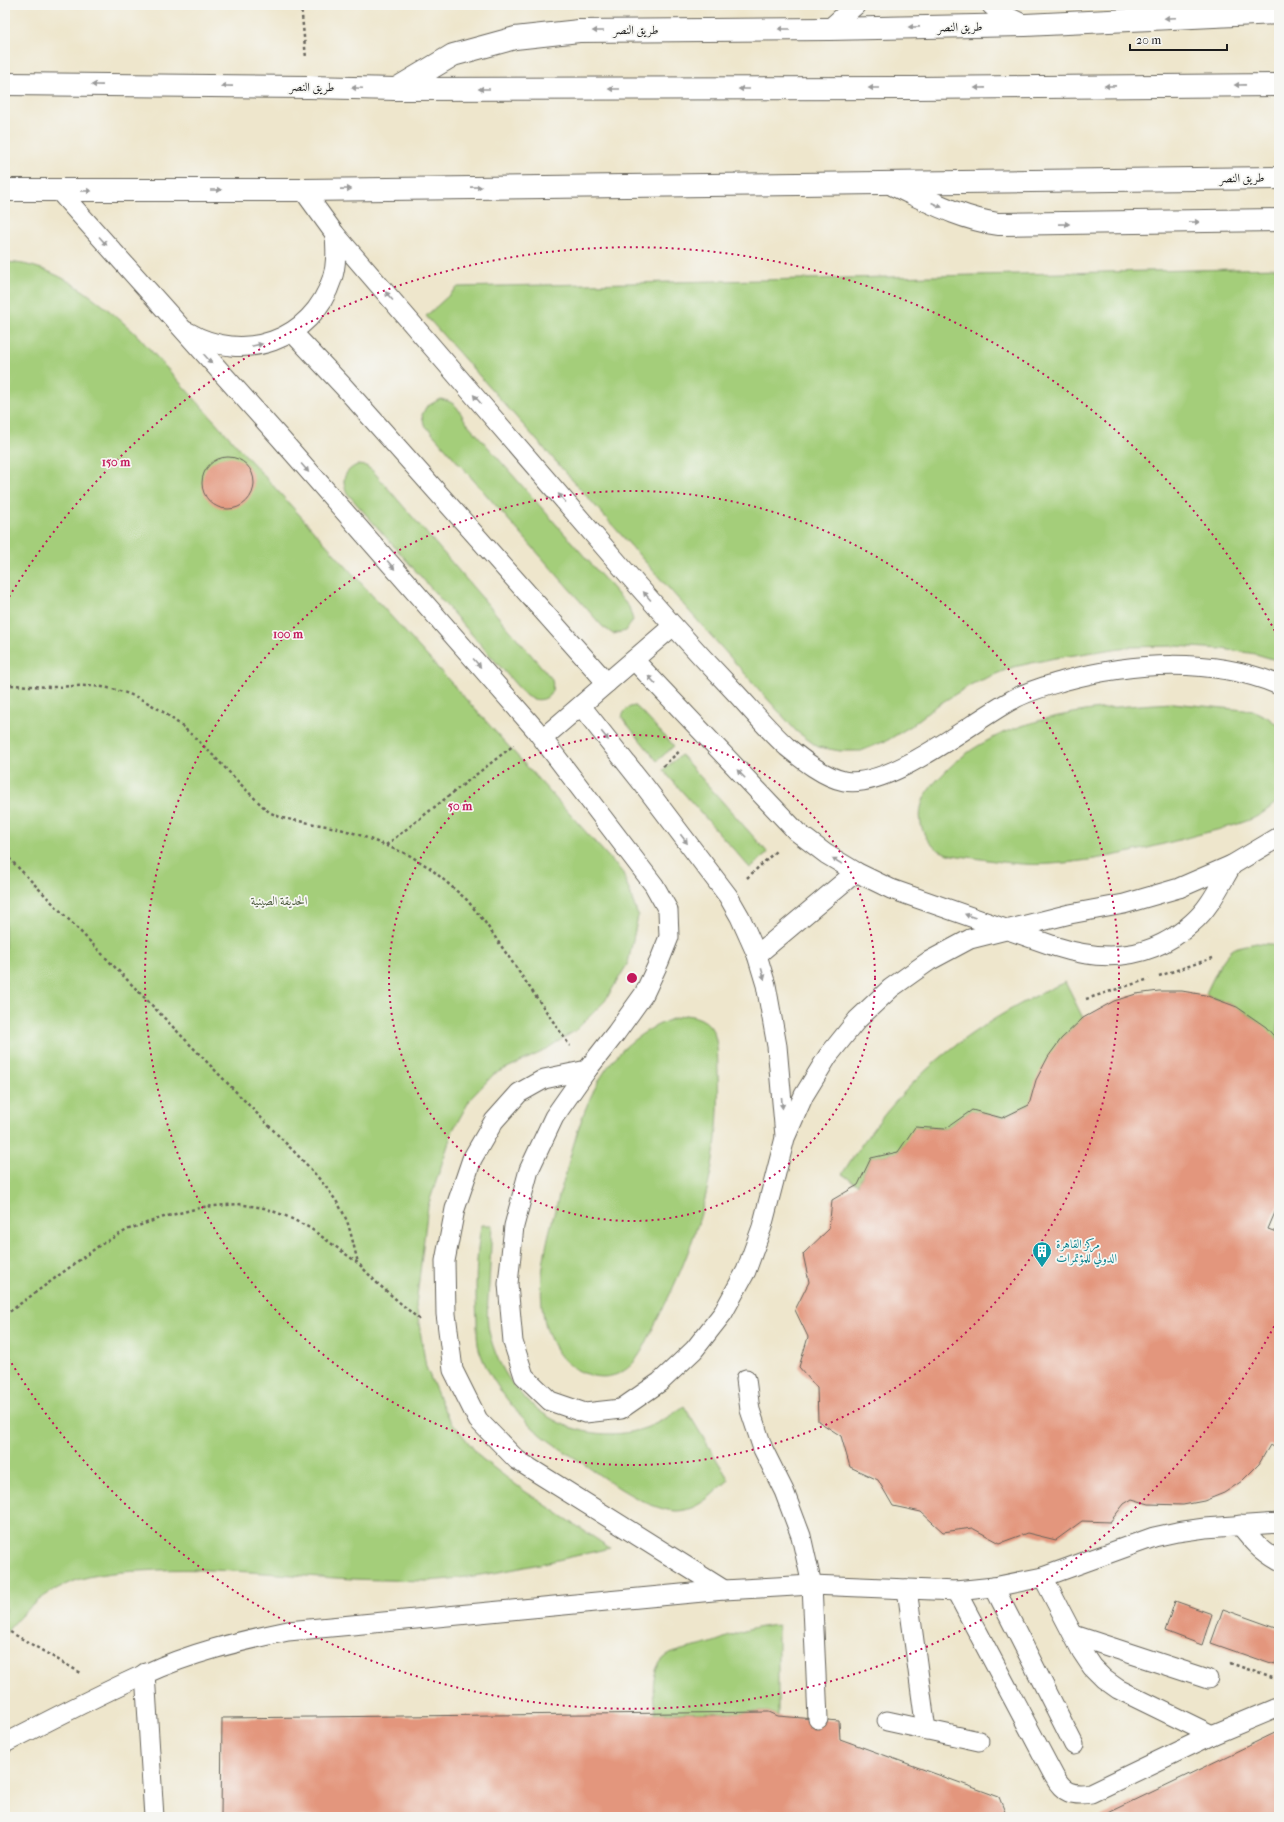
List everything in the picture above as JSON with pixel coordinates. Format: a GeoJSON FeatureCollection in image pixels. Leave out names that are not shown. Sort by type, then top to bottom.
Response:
{"type":"FeatureCollection","features":[{"type":"Feature","properties":{"kind":"highway","name":"طريق النصر"},"geometry":{"type":"LineString","coordinates":[[5,84],[396,89],[453,55],[515,38],[579,31],[829,29],[1025,25],[1202,11],[1279,13]]}},
{"type":"Feature","properties":{"kind":"highway"},"geometry":{"type":"LineString","coordinates":[[396,89],[905,88],[1279,85]]}},
{"type":"Feature","properties":{"kind":"highway","name":"طريق النصر"},"geometry":{"type":"LineString","coordinates":[[5,190],[303,190],[1279,178]]}},
{"type":"Feature","properties":{"kind":"highway"},"geometry":{"type":"LineString","coordinates":[[889,182],[956,213],[977,221],[998,224],[1279,220]]}},
{"type":"Feature","properties":{"kind":"lane"},"geometry":{"type":"LineString","coordinates":[[829,29],[856,5]]}},
{"type":"Feature","properties":{"kind":"lane"},"geometry":{"type":"LineString","coordinates":[[991,5],[1000,13],[1025,25]]}},
{"type":"Feature","properties":{"kind":"lane"},"geometry":{"type":"LineString","coordinates":[[303,190],[335,234],[672,626],[785,745],[812,768],[845,782],[872,780],[901,770],[1015,697],[1048,685],[1117,669],[1152,666],[1187,666],[1222,669],[1257,676],[1279,685]]}},
{"type":"Feature","properties":{"kind":"lane"},"geometry":{"type":"LineString","coordinates":[[59,191],[539,734],[654,885],[668,910],[669,937],[644,994],[616,1033],[586,1070],[554,1117],[529,1170],[514,1226],[508,1284],[513,1342],[524,1376],[550,1401],[585,1413],[621,1409],[660,1382],[694,1350],[723,1313],[746,1271],[762,1227],[785,1138],[804,1095],[828,1056],[857,1020],[891,988],[929,961],[970,939],[1007,929],[1138,900],[1179,888],[1232,865],[1279,837]]}},
{"type":"Feature","properties":{"kind":"lane"},"geometry":{"type":"LineString","coordinates":[[180,327],[201,339],[224,346],[239,347],[247,347],[270,342],[292,332],[309,318],[323,300],[332,279],[337,256],[335,234]]}},
{"type":"Feature","properties":{"kind":"lane"},"geometry":{"type":"LineString","coordinates":[[292,332],[343,386],[607,683]]}},
{"type":"Feature","properties":{"kind":"lane"},"geometry":{"type":"LineString","coordinates":[[539,734],[581,706],[672,626]]}},
{"type":"Feature","properties":{"kind":"lane"},"geometry":{"type":"LineString","coordinates":[[634,660],[797,832],[826,854],[856,872],[892,889],[1078,954],[1100,957],[1122,956],[1143,952],[1170,940],[1193,923],[1211,900],[1232,865]]}},
{"type":"Feature","properties":{"kind":"lane"},"geometry":{"type":"LineString","coordinates":[[581,706],[643,784],[728,896],[740,917],[757,955],[766,985],[777,1046],[785,1138]]}},
{"type":"Feature","properties":{"kind":"lane"},"geometry":{"type":"LineString","coordinates":[[757,955],[856,872]]}},
{"type":"Feature","properties":{"kind":"lane"},"geometry":{"type":"LineString","coordinates":[[586,1070],[544,1079],[518,1092],[494,1121],[472,1159],[455,1209],[445,1261],[446,1314],[453,1370],[478,1420],[517,1460],[724,1590]]}},
{"type":"Feature","properties":{"kind":"lane"},"geometry":{"type":"LineString","coordinates":[[746,1379],[750,1410],[763,1449],[784,1491],[801,1536],[812,1585],[818,1719]]}},
{"type":"Feature","properties":{"kind":"lane"},"geometry":{"type":"LineString","coordinates":[[5,1744],[145,1674],[198,1654],[243,1640],[288,1631],[724,1590],[812,1585],[956,1591],[994,1587],[1043,1576],[1154,1538],[1205,1528],[1279,1522]]}},
{"type":"Feature","properties":{"kind":"lane"},"geometry":{"type":"LineString","coordinates":[[1240,1525],[1264,1553],[1279,1561]]}},
{"type":"Feature","properties":{"kind":"lane"},"geometry":{"type":"LineString","coordinates":[[1043,1576],[1092,1667],[1104,1679],[1118,1689],[1212,1735]]}},
{"type":"Feature","properties":{"kind":"lane"},"geometry":{"type":"LineString","coordinates":[[994,1587],[1074,1745]]}},
{"type":"Feature","properties":{"kind":"lane"},"geometry":{"type":"LineString","coordinates":[[907,1589],[926,1730]]}},
{"type":"Feature","properties":{"kind":"lane"},"geometry":{"type":"LineString","coordinates":[[956,1591],[1059,1786],[1068,1792],[1079,1795],[1091,1793],[1212,1735],[1279,1707]]}},
{"type":"Feature","properties":{"kind":"lane"},"geometry":{"type":"LineString","coordinates":[[1074,1635],[1208,1679]]}},
{"type":"Feature","properties":{"kind":"lane"},"geometry":{"type":"LineString","coordinates":[[145,1674],[154,1817]]}},
{"type":"Feature","properties":{"kind":"lane"},"geometry":{"type":"LineString","coordinates":[[887,1721],[979,1741]]}},
{"type":"Feature","properties":{"kind":"path"},"geometry":{"type":"LineString","coordinates":[[301,5],[309,87]]}},
{"type":"Feature","properties":{"kind":"path"},"geometry":{"type":"LineString","coordinates":[[5,685],[56,687],[79,685],[102,687],[138,698],[163,712],[180,724],[269,812],[282,818],[337,828],[386,845],[409,855],[430,868],[467,900],[484,921],[586,1070]]}},
{"type":"Feature","properties":{"kind":"path"},"geometry":{"type":"LineString","coordinates":[[643,784],[701,732]]}},
{"type":"Feature","properties":{"kind":"path"},"geometry":{"type":"LineString","coordinates":[[386,845],[539,734]]}},
{"type":"Feature","properties":{"kind":"path"},"geometry":{"type":"LineString","coordinates":[[728,896],[797,832]]}},
{"type":"Feature","properties":{"kind":"path"},"geometry":{"type":"LineString","coordinates":[[5,854],[327,1187],[348,1224],[358,1263]]}},
{"type":"Feature","properties":{"kind":"path"},"geometry":{"type":"LineString","coordinates":[[5,1314],[100,1245],[129,1229],[164,1217],[203,1207],[238,1204],[264,1208],[286,1216],[310,1228],[358,1263],[377,1283],[412,1314],[449,1342]]}},
{"type":"Feature","properties":{"kind":"path"},"geometry":{"type":"LineString","coordinates":[[5,1629],[111,1691]]}},
{"type":"Feature","properties":{"kind":"green space","name":"الحديقة الصينية"},"geometry":{"type":"Polygon","coordinates":[[[5,262],[24,264],[42,269],[60,277],[92,297],[136,334],[623,873],[638,916],[628,963],[605,1001],[576,1030],[542,1052],[494,1074],[471,1098],[453,1130],[428,1206],[416,1305],[426,1367],[447,1416],[481,1458],[523,1490],[610,1548],[542,1564],[473,1576],[427,1581],[355,1579],[202,1570],[130,1571],[109,1573],[69,1583],[52,1591],[30,1608],[5,1634],[5,262]]]}},
{"type":"Feature","properties":{"kind":"green space"},"geometry":{"type":"Polygon","coordinates":[[[1279,268],[1279,661],[1256,654],[1222,649],[1175,646],[1127,647],[1055,658],[1013,667],[972,684],[936,706],[911,726],[888,740],[861,751],[840,751],[818,747],[796,731],[426,316],[458,287],[1279,268]]]}},
{"type":"Feature","properties":{"kind":"green space"},"geometry":{"type":"Polygon","coordinates":[[[440,399],[454,404],[466,422],[629,607],[633,620],[626,631],[613,634],[602,626],[424,424],[422,415],[426,407],[440,399]]]}},
{"type":"Feature","properties":{"kind":"green space"},"geometry":{"type":"Polygon","coordinates":[[[357,465],[366,466],[373,471],[552,679],[553,685],[550,695],[546,698],[537,700],[526,696],[347,493],[344,484],[345,476],[349,470],[357,465]]]}},
{"type":"Feature","properties":{"kind":"green space"},"geometry":{"type":"Polygon","coordinates":[[[1173,703],[1254,711],[1267,717],[1279,726],[1279,800],[1257,816],[1233,826],[1125,853],[1070,862],[1023,864],[953,855],[942,852],[933,846],[923,831],[920,819],[921,807],[925,797],[934,783],[966,754],[991,739],[1020,727],[1050,718],[1113,707],[1173,703]]]}},
{"type":"Feature","properties":{"kind":"green space"},"geometry":{"type":"Polygon","coordinates":[[[635,706],[674,746],[657,761],[622,718],[626,709],[635,706]]]}},
{"type":"Feature","properties":{"kind":"green space"},"geometry":{"type":"Polygon","coordinates":[[[681,755],[768,853],[750,868],[663,770],[681,755]]]}},
{"type":"Feature","properties":{"kind":"green space"},"geometry":{"type":"Polygon","coordinates":[[[1256,943],[1270,944],[1279,948],[1278,1041],[1262,1025],[1245,1012],[1205,995],[1220,965],[1228,954],[1238,947],[1256,943]]]}},
{"type":"Feature","properties":{"kind":"green space"},"geometry":{"type":"Polygon","coordinates":[[[1065,982],[1083,1018],[1061,1039],[1029,1105],[1002,1118],[972,1110],[945,1129],[916,1127],[898,1152],[871,1158],[858,1185],[842,1174],[864,1141],[888,1111],[912,1084],[938,1060],[966,1038],[996,1018],[1029,999],[1065,982]]]}},
{"type":"Feature","properties":{"kind":"green space"},"geometry":{"type":"Polygon","coordinates":[[[685,1015],[697,1017],[705,1022],[715,1035],[717,1044],[718,1107],[716,1139],[704,1201],[695,1232],[672,1291],[641,1352],[634,1362],[624,1371],[602,1377],[591,1375],[569,1365],[554,1346],[546,1326],[542,1305],[542,1283],[548,1237],[554,1214],[583,1116],[594,1089],[602,1076],[617,1055],[634,1040],[663,1023],[685,1015]]]}},
{"type":"Feature","properties":{"kind":"green space"},"geometry":{"type":"Polygon","coordinates":[[[481,1225],[492,1225],[488,1308],[489,1331],[496,1355],[507,1376],[522,1395],[539,1411],[559,1423],[582,1431],[606,1434],[631,1432],[645,1428],[684,1406],[729,1480],[698,1505],[676,1511],[664,1509],[651,1505],[637,1498],[610,1482],[549,1441],[526,1421],[512,1405],[491,1376],[478,1345],[476,1285],[481,1225]]]}},
{"type":"Feature","properties":{"kind":"green space"},"geometry":{"type":"Polygon","coordinates":[[[778,1625],[778,1716],[769,1712],[655,1713],[653,1696],[654,1678],[660,1662],[666,1656],[684,1649],[702,1646],[743,1631],[759,1627],[778,1625]]]}},
{"type":"Feature","properties":{"kind":"building"},"geometry":{"type":"Polygon","coordinates":[[[223,457],[233,457],[247,464],[254,478],[254,488],[247,502],[233,509],[223,509],[213,505],[206,498],[202,488],[202,478],[206,468],[213,461],[223,457]]]}},
{"type":"Feature","properties":{"kind":"building","name":"مركز القاهرة الدولي للمؤتمرات"},"geometry":{"type":"Polygon","coordinates":[[[1159,991],[1182,991],[1205,995],[1237,1007],[1266,1027],[1279,1042],[1279,1203],[1268,1229],[1279,1233],[1279,1449],[1270,1445],[1259,1464],[1242,1481],[1224,1493],[1204,1501],[1183,1505],[1149,1504],[1132,1499],[1124,1504],[1110,1522],[1082,1521],[1056,1540],[1027,1533],[1000,1543],[972,1528],[943,1532],[921,1512],[893,1506],[878,1480],[850,1467],[841,1436],[818,1421],[817,1388],[799,1367],[808,1337],[795,1310],[809,1282],[803,1254],[829,1229],[832,1200],[858,1185],[871,1158],[898,1152],[915,1127],[945,1129],[972,1110],[1002,1118],[1029,1105],[1036,1080],[1048,1057],[1061,1039],[1083,1018],[1114,1001],[1136,994],[1159,991]]]}},
{"type":"Feature","properties":{"kind":"building"},"geometry":{"type":"Polygon","coordinates":[[[1175,1601],[1212,1614],[1202,1645],[1165,1631],[1175,1601]]]}},
{"type":"Feature","properties":{"kind":"building"},"geometry":{"type":"Polygon","coordinates":[[[1223,1609],[1279,1629],[1279,1652],[1274,1665],[1211,1643],[1223,1609]]]}},
{"type":"Feature","properties":{"kind":"building"},"geometry":{"type":"Polygon","coordinates":[[[769,1712],[778,1716],[839,1721],[840,1739],[999,1797],[1007,1817],[221,1817],[222,1718],[769,1712]]]}},
{"type":"Feature","properties":{"kind":"building"},"geometry":{"type":"Polygon","coordinates":[[[1279,1731],[1279,1817],[1100,1817],[1279,1731]]]}},
{"type":"Feature","properties":{"kind":"place","name":"مركز القاهرة الدولي للمؤتمرات"},"geometry":{"type":"Point","coordinates":[1042,1268]}}]}
